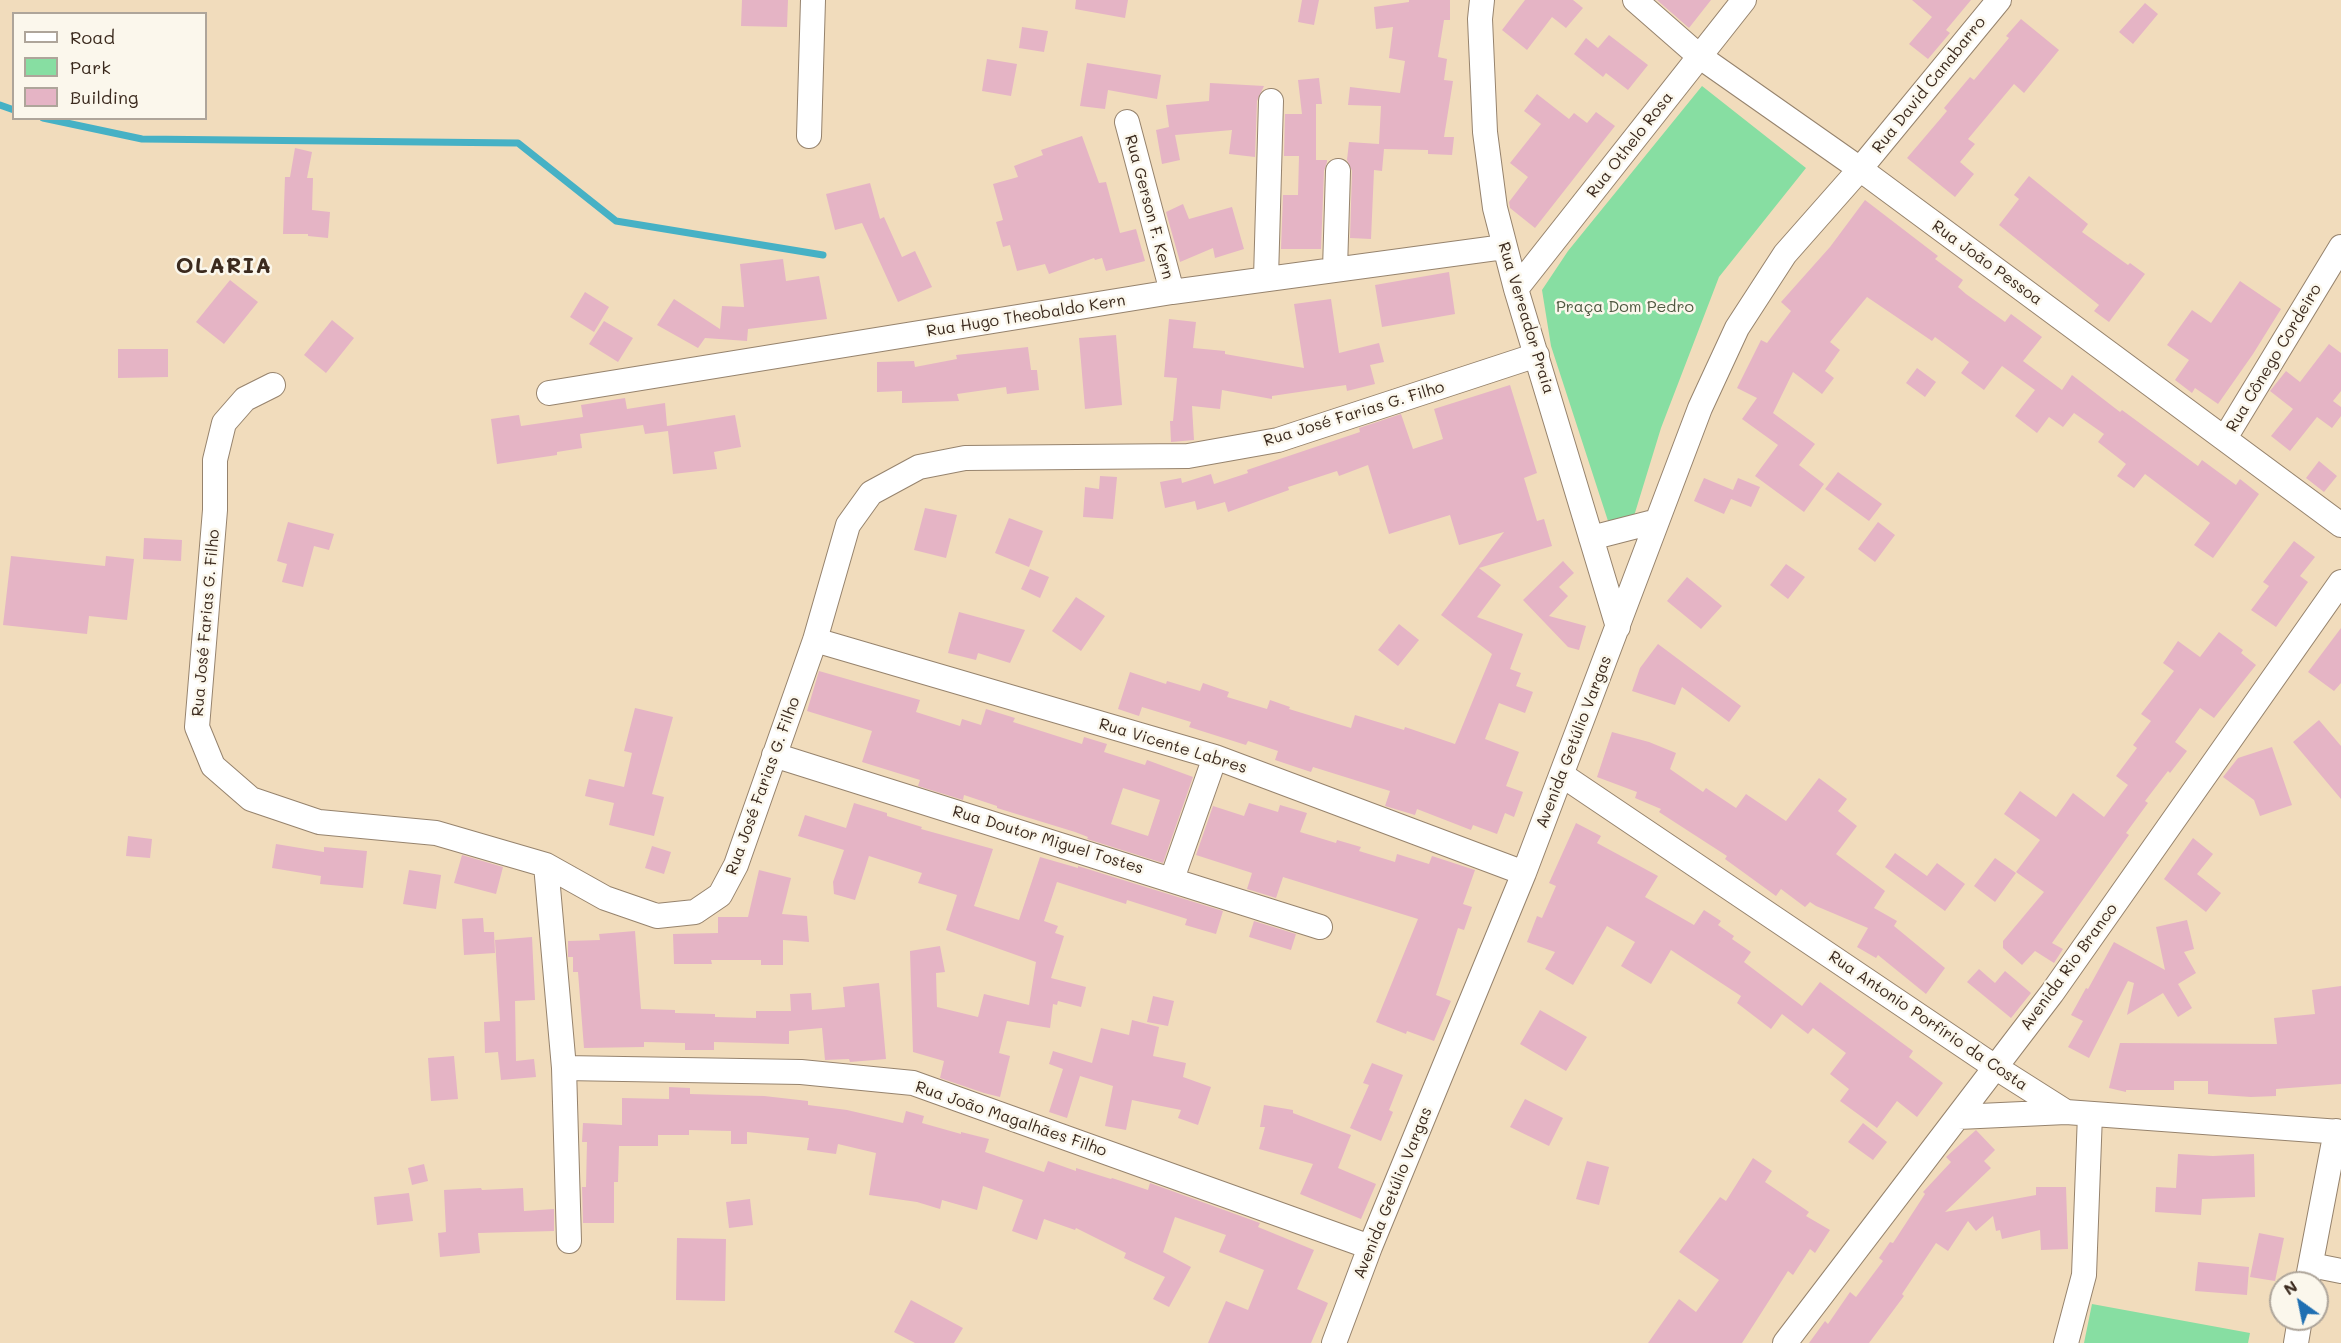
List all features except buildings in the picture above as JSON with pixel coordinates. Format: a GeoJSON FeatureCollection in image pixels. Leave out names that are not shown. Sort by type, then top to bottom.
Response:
{"type":"FeatureCollection","features":[{"type":"Feature","properties":{"kind":"street"},"geometry":{"type":"LineString","coordinates":[[810,136],[813,0]]}},
{"type":"Feature","properties":{"kind":"street","name":"Rua Vereador Praia"},"geometry":{"type":"LineString","coordinates":[[1482,0],[1480,19],[1485,132],[1495,208],[1516,289],[1618,627]]}},
{"type":"Feature","properties":{"kind":"street","name":"Rua João Pessoa"},"geometry":{"type":"LineString","coordinates":[[1635,0],[1700,56],[1860,169],[2341,525]]}},
{"type":"Feature","properties":{"kind":"street","name":"Rua Othelo Rosa"},"geometry":{"type":"LineString","coordinates":[[1516,289],[1744,0]]}},
{"type":"Feature","properties":{"kind":"street","name":"Rua David Canabarro"},"geometry":{"type":"LineString","coordinates":[[1860,169],[1998,0]]}},
{"type":"Feature","properties":{"kind":"street"},"geometry":{"type":"LineString","coordinates":[[1266,278],[1271,101]]}},
{"type":"Feature","properties":{"kind":"street","name":"Rua Gerson F. Kern"},"geometry":{"type":"LineString","coordinates":[[1127,122],[1172,292]]}},
{"type":"Feature","properties":{"kind":"street","name":"Avenida Getúlio Vargas"},"geometry":{"type":"LineString","coordinates":[[1334,1343],[1370,1247],[1524,873],[1700,408],[1737,328],[1785,254],[1860,169]]}},
{"type":"Feature","properties":{"kind":"street"},"geometry":{"type":"LineString","coordinates":[[1335,269],[1338,171]]}},
{"type":"Feature","properties":{"kind":"street","name":"Rua Hugo Theobaldo Kern"},"geometry":{"type":"LineString","coordinates":[[549,393],[1172,292],[1504,247]]}},
{"type":"Feature","properties":{"kind":"street","name":"Rua Cônego Cordeiro"},"geometry":{"type":"LineString","coordinates":[[2225,438],[2341,247]]}},
{"type":"Feature","properties":{"kind":"street","name":"Rua José Farias G. Filho"},"geometry":{"type":"LineString","coordinates":[[273,385],[245,399],[224,423],[215,460],[215,510],[197,727],[213,766],[250,799],[319,822],[436,833],[546,865],[605,898],[657,916],[695,912],[720,895],[736,865],[815,640],[848,525],[871,494],[919,467],[965,458],[1188,456],[1278,440],[1537,355]]}},
{"type":"Feature","properties":{"kind":"street"},"geometry":{"type":"LineString","coordinates":[[1591,538],[1657,521]]}},
{"type":"Feature","properties":{"kind":"street","name":"Avenida Rio Branco"},"geometry":{"type":"LineString","coordinates":[[1785,1343],[2052,993],[2341,582]]}},
{"type":"Feature","properties":{"kind":"street","name":"Rua Vicente Labres"},"geometry":{"type":"LineString","coordinates":[[815,640],[1215,757],[1524,873]]}},
{"type":"Feature","properties":{"kind":"street","name":"Rua Doutor Miguel Tostes"},"geometry":{"type":"LineString","coordinates":[[774,755],[1320,927]]}},
{"type":"Feature","properties":{"kind":"street"},"geometry":{"type":"LineString","coordinates":[[1172,879],[1215,757]]}},
{"type":"Feature","properties":{"kind":"street","name":"Rua Antonio Porfírio da Costa"},"geometry":{"type":"LineString","coordinates":[[1562,775],[1995,1067],[2078,1113],[2339,1131]]}},
{"type":"Feature","properties":{"kind":"street"},"geometry":{"type":"LineString","coordinates":[[546,865],[564,1068],[569,1241]]}},
{"type":"Feature","properties":{"kind":"street","name":"Rua João Magalhães Filho"},"geometry":{"type":"LineString","coordinates":[[564,1068],[801,1072],[913,1083],[1370,1247]]}},
{"type":"Feature","properties":{"kind":"street"},"geometry":{"type":"LineString","coordinates":[[1958,1117],[2078,1113],[2084,1275],[2066,1343]]}},
{"type":"Feature","properties":{"kind":"street"},"geometry":{"type":"LineString","coordinates":[[2310,1271],[2339,1131]]}},
{"type":"Feature","properties":{"kind":"green space","name":"Praça Dom Pedro"},"geometry":{"type":"Polygon","coordinates":[[[1702,86],[1806,168],[1719,277],[1661,428],[1634,516],[1609,524],[1551,346],[1542,290],[1568,251],[1702,86]]]}},
{"type":"Feature","properties":{"kind":"green space"},"geometry":{"type":"Polygon","coordinates":[[[2092,1304],[2250,1333],[2248,1343],[2084,1343],[2092,1304]]]}},
{"type":"Feature","properties":{"kind":"waterway"},"geometry":{"type":"LineString","coordinates":[[0,105],[12,109]]}},
{"type":"Feature","properties":{"kind":"waterway"},"geometry":{"type":"LineString","coordinates":[[52,120],[142,139],[518,143],[616,221],[823,255]]}},
{"type":"Feature","properties":{"kind":"district","name":"OLARIA"},"geometry":{"type":"Point","coordinates":[224,266]}}]}
